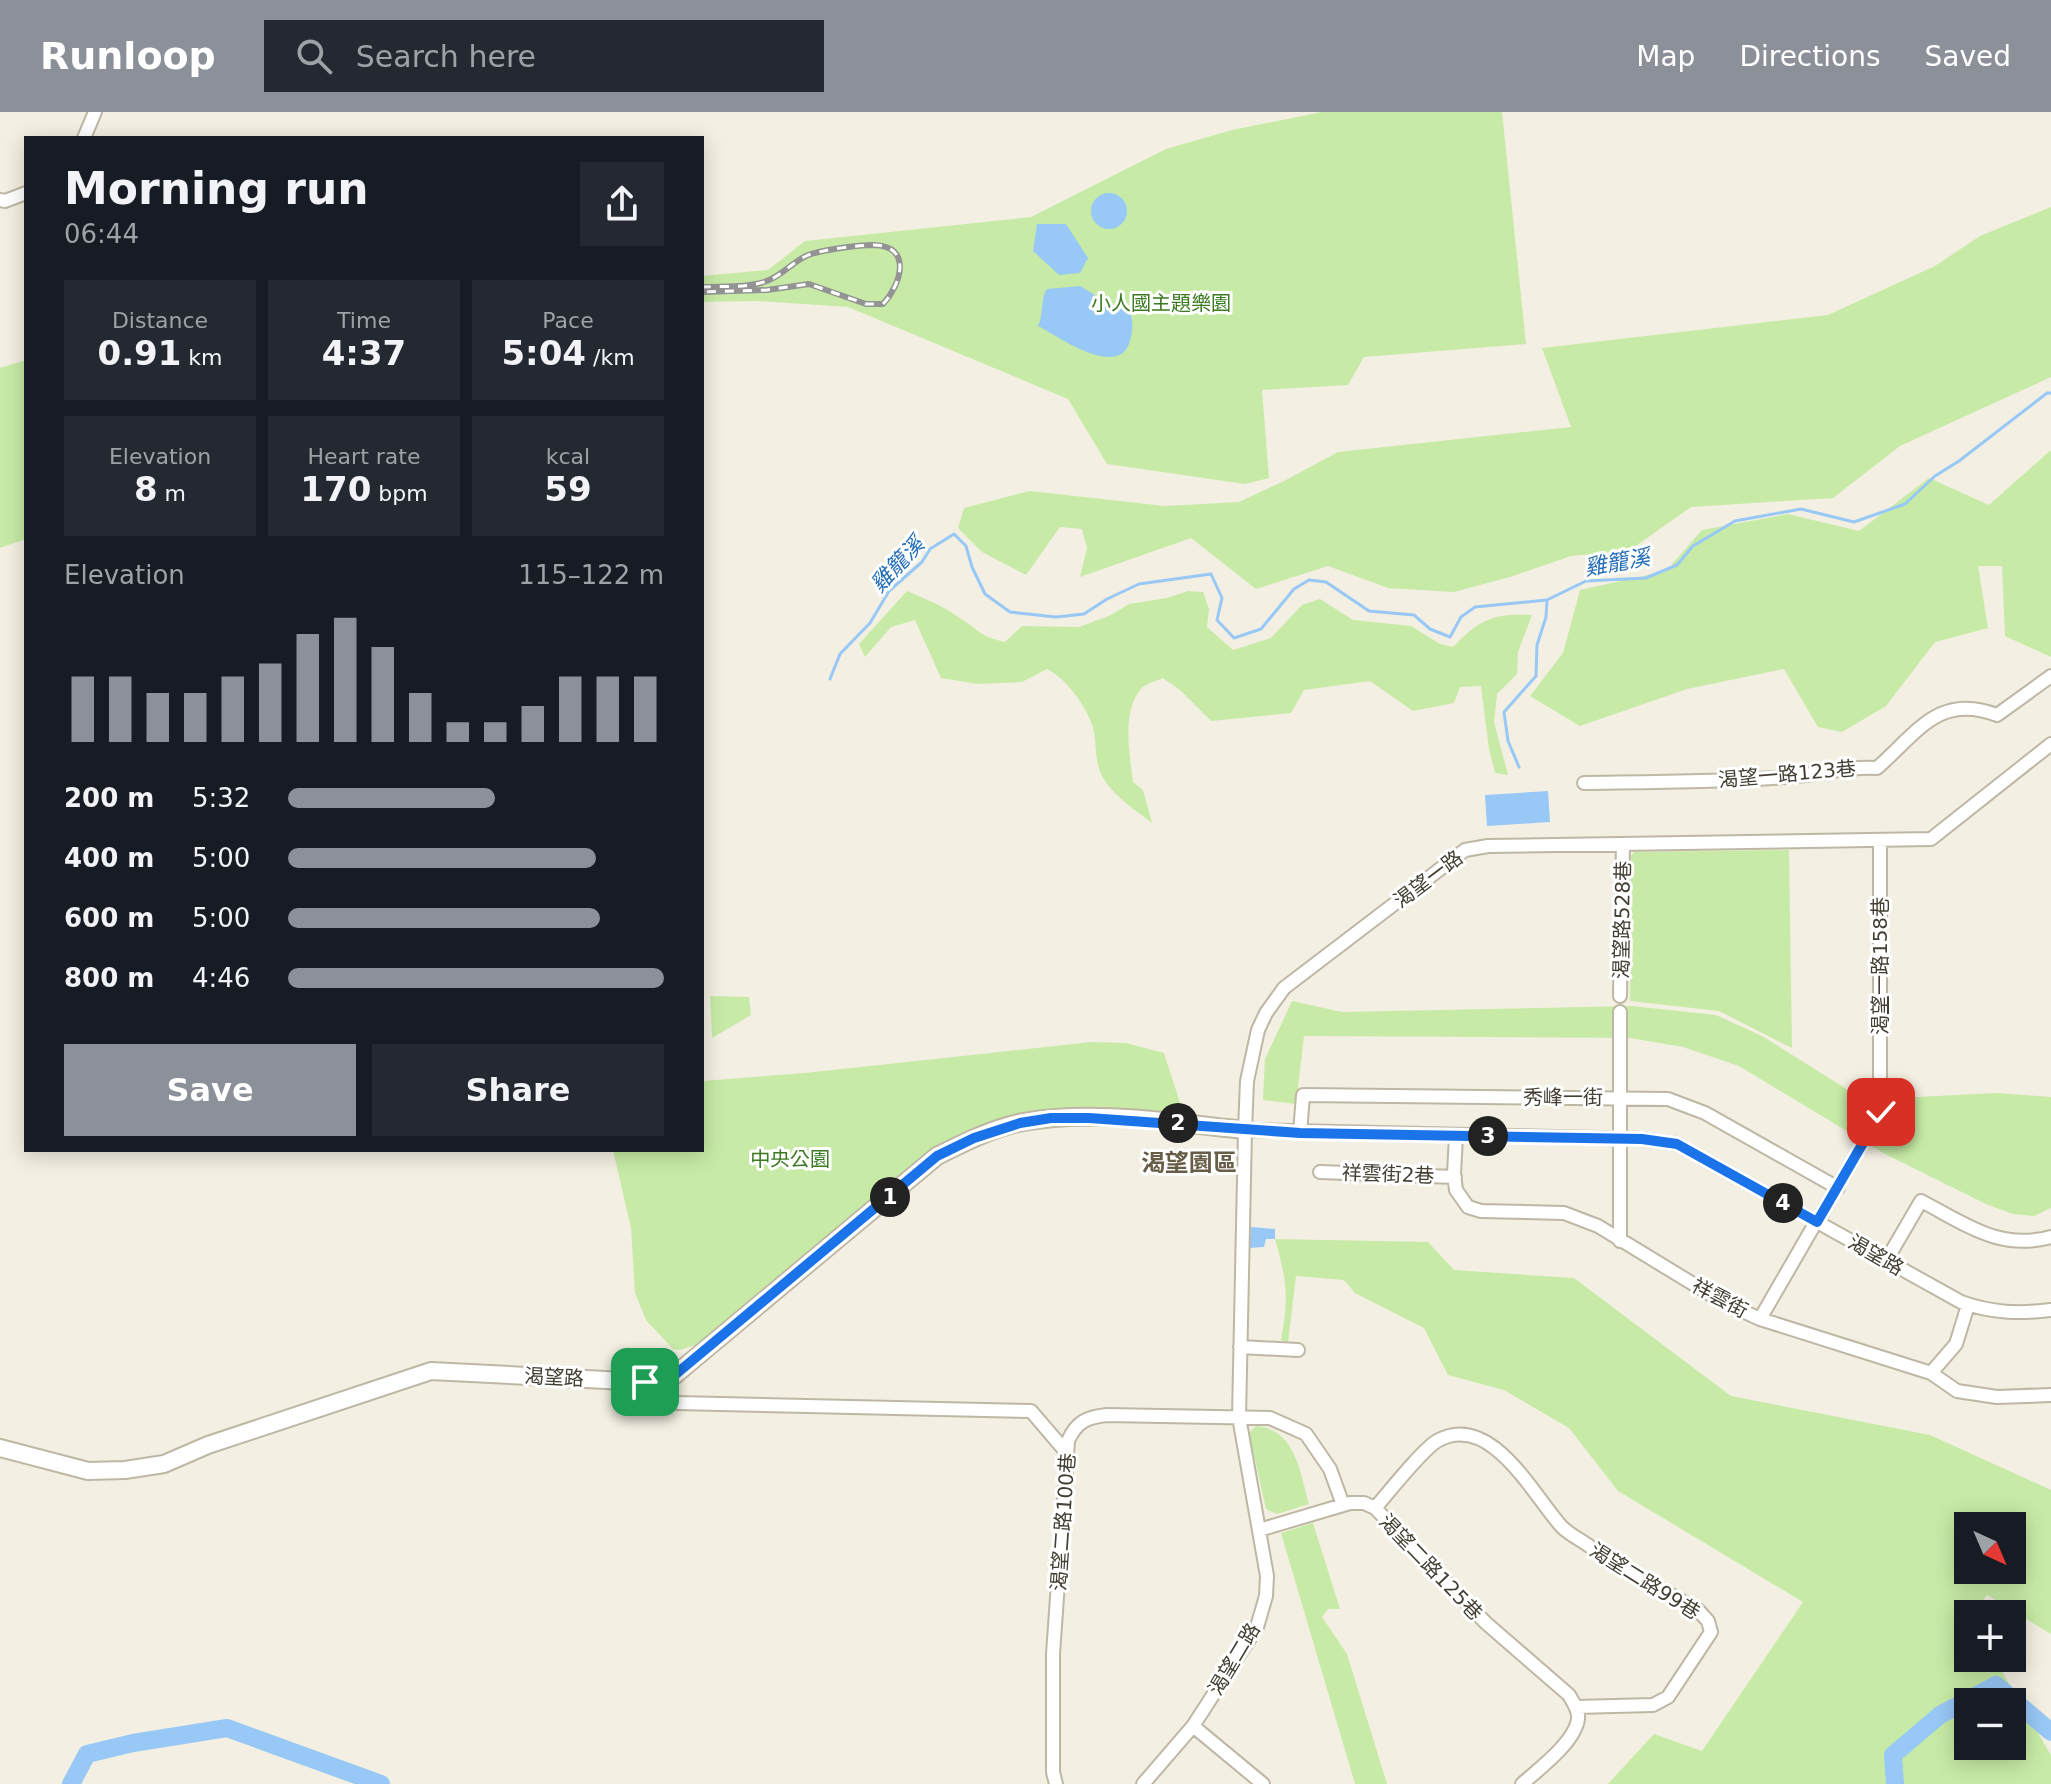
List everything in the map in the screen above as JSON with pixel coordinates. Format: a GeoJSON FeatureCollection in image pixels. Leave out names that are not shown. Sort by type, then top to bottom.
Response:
{"type":"FeatureCollection","features":[{"type":"Feature","properties":{"kind":"street"},"geometry":{"type":"LineString","coordinates":[[85,136],[95,112]]}},
{"type":"Feature","properties":{"kind":"street"},"geometry":{"type":"LineString","coordinates":[[3,200],[24,194]]}},
{"type":"Feature","properties":{"kind":"street","name":"渴望一路123巷"},"geometry":{"type":"LineString","coordinates":[[1584,783],[1721,782],[1801,776],[1855,767],[1877,768],[1937,714],[1955,707],[1978,707],[1997,715],[2051,676]]}},
{"type":"Feature","properties":{"kind":"street","name":"渴望一路"},"geometry":{"type":"LineString","coordinates":[[1239,1417],[1247,1081],[1258,1030],[1284,988],[1359,936],[1465,850],[1476,853],[1623,844],[1937,842],[2051,744]]}},
{"type":"Feature","properties":{"kind":"street","name":"渴望一路158巷"},"geometry":{"type":"LineString","coordinates":[[1880,841],[1883,1083]]}},
{"type":"Feature","properties":{"kind":"street","name":"渴望路528巷"},"geometry":{"type":"LineString","coordinates":[[1620,996],[1623,844]]}},
{"type":"Feature","properties":{"kind":"street"},"geometry":{"type":"LineString","coordinates":[[1414,890],[1414,904]]}},
{"type":"Feature","properties":{"kind":"street"},"geometry":{"type":"LineString","coordinates":[[1620,1012],[1620,1241]]}},
{"type":"Feature","properties":{"kind":"street","name":"秀峰一街"},"geometry":{"type":"LineString","coordinates":[[1300,1133],[1303,1095],[1668,1099],[1705,1113],[1838,1188]]}},
{"type":"Feature","properties":{"kind":"street"},"geometry":{"type":"LineString","coordinates":[[1760,1319],[1881,1112]]}},
{"type":"Feature","properties":{"kind":"street","name":"渴望路"},"geometry":{"type":"LineString","coordinates":[[0,1448],[88,1471],[125,1470],[164,1464],[208,1445],[431,1371],[645,1382],[670,1379],[937,1156],[974,1138],[1020,1123],[1051,1118],[1300,1133],[1620,1139],[1677,1144],[1968,1305],[1985,1311],[2020,1314],[2051,1310]]}},
{"type":"Feature","properties":{"kind":"street"},"geometry":{"type":"LineString","coordinates":[[1455,1177],[1456,1135]]}},
{"type":"Feature","properties":{"kind":"street","name":"祥雲街2巷"},"geometry":{"type":"LineString","coordinates":[[1320,1172],[1455,1177]]}},
{"type":"Feature","properties":{"kind":"street","name":"祥雲街"},"geometry":{"type":"LineString","coordinates":[[1455,1177],[1456,1190],[1468,1207],[1481,1211],[1564,1213],[1598,1226],[1721,1301],[1760,1319],[1931,1373],[1957,1391],[1997,1397],[2051,1395]]}},
{"type":"Feature","properties":{"kind":"street"},"geometry":{"type":"LineString","coordinates":[[1886,1261],[1921,1201],[1998,1239],[2022,1243],[2051,1237]]}},
{"type":"Feature","properties":{"kind":"street"},"geometry":{"type":"LineString","coordinates":[[1931,1373],[1956,1344],[1968,1305]]}},
{"type":"Feature","properties":{"kind":"street"},"geometry":{"type":"LineString","coordinates":[[1240,1347],[1298,1350]]}},
{"type":"Feature","properties":{"kind":"street"},"geometry":{"type":"LineString","coordinates":[[677,1403],[1031,1411],[1067,1453]]}},
{"type":"Feature","properties":{"kind":"street","name":"渴望二路100巷"},"geometry":{"type":"LineString","coordinates":[[1056,1784],[1053,1772],[1053,1654],[1067,1453],[1072,1431],[1080,1422],[1092,1416],[1270,1418],[1306,1434],[1330,1469],[1343,1505]]}},
{"type":"Feature","properties":{"kind":"street","name":"渴望二路"},"geometry":{"type":"LineString","coordinates":[[1143,1784],[1193,1726],[1257,1627],[1266,1596],[1267,1576],[1239,1417]]}},
{"type":"Feature","properties":{"kind":"street","name":"渴望二路99巷"},"geometry":{"type":"LineString","coordinates":[[1375,1508],[1435,1442],[1458,1435],[1470,1437],[1503,1454],[1563,1529],[1698,1610],[1708,1621],[1711,1632],[1668,1697],[1653,1705],[1576,1707]]}},
{"type":"Feature","properties":{"kind":"street","name":"渴望二路125巷"},"geometry":{"type":"LineString","coordinates":[[1259,1530],[1343,1505],[1364,1503],[1375,1508],[1486,1623],[1569,1695],[1576,1707]]}},
{"type":"Feature","properties":{"kind":"street"},"geometry":{"type":"LineString","coordinates":[[1522,1784],[1565,1745],[1578,1720],[1576,1707]]}},
{"type":"Feature","properties":{"kind":"street"},"geometry":{"type":"LineString","coordinates":[[1193,1726],[1263,1784]]}},
{"type":"Feature","properties":{"kind":"green space","name":"小人國主題樂園"},"geometry":{"type":"Polygon","coordinates":[[[1322,112],[1502,112],[1526,344],[1364,357],[1348,385],[1262,390],[1269,478],[1245,484],[1107,464],[1068,399],[848,307],[757,301],[704,302],[704,276],[768,270],[805,241],[1031,217],[1166,149],[1232,130],[1322,112]]]}},
{"type":"Feature","properties":{"kind":"green space"},"geometry":{"type":"Polygon","coordinates":[[[2051,207],[2051,377],[1900,446],[1833,498],[1691,507],[1630,550],[1571,556],[1454,592],[1388,588],[1328,566],[1256,589],[1191,538],[1080,577],[1087,548],[1082,529],[1060,527],[1026,575],[982,552],[958,528],[964,508],[1030,491],[1165,506],[1239,502],[1338,452],[1571,427],[1542,348],[1828,315],[1935,266],[1980,236],[2051,207]]]}},
{"type":"Feature","properties":{"kind":"green space"},"geometry":{"type":"Polygon","coordinates":[[[24,361],[24,540],[0,548],[0,368],[24,361]]]}},
{"type":"Feature","properties":{"kind":"green space"},"geometry":{"type":"Polygon","coordinates":[[[2051,450],[2051,657],[2005,636],[2002,566],[1978,566],[1988,628],[1935,642],[1886,706],[1842,732],[1818,727],[1784,669],[1687,689],[1580,726],[1530,696],[1563,653],[1580,590],[1666,571],[1702,530],[1788,514],[1859,531],[1929,478],[1989,505],[2051,450]]]}},
{"type":"Feature","properties":{"kind":"green space"},"geometry":{"type":"Polygon","coordinates":[[[907,591],[947,610],[985,635],[1005,642],[1022,626],[1079,627],[1109,616],[1129,604],[1188,591],[1203,592],[1209,609],[1207,627],[1233,650],[1271,638],[1302,605],[1320,599],[1353,620],[1411,626],[1440,644],[1453,647],[1471,630],[1488,620],[1507,615],[1532,615],[1518,652],[1517,674],[1497,694],[1494,722],[1508,775],[1495,773],[1481,686],[1460,687],[1454,703],[1413,711],[1370,681],[1304,690],[1291,713],[1211,721],[1180,690],[1163,678],[1141,689],[1129,722],[1133,782],[1143,790],[1152,823],[1124,802],[1102,776],[1093,727],[1086,710],[1054,673],[1047,669],[1022,682],[978,684],[941,678],[915,620],[891,627],[865,657],[859,644],[907,591]]]}},
{"type":"Feature","properties":{"kind":"green space"},"geometry":{"type":"Polygon","coordinates":[[[1789,850],[1792,1048],[1719,1011],[1630,1001],[1631,856],[1634,852],[1789,850]]]}},
{"type":"Feature","properties":{"kind":"green space"},"geometry":{"type":"Polygon","coordinates":[[[710,996],[749,997],[751,1015],[712,1038],[710,996]]]}},
{"type":"Feature","properties":{"kind":"green space"},"geometry":{"type":"Polygon","coordinates":[[[1292,1001],[1342,1012],[1632,1006],[1716,1015],[1762,1036],[1856,1095],[1878,1099],[1996,1093],[2051,1097],[2051,1208],[2034,1216],[2013,1214],[1988,1205],[1885,1154],[1739,1066],[1683,1047],[1630,1038],[1304,1036],[1296,1104],[1263,1100],[1265,1059],[1292,1001]]]}},
{"type":"Feature","properties":{"kind":"green space","name":"中央公園"},"geometry":{"type":"Polygon","coordinates":[[[1091,1042],[1126,1043],[1164,1053],[1184,1115],[1080,1110],[946,1143],[698,1344],[673,1349],[646,1320],[635,1293],[631,1228],[613,1152],[704,1152],[704,1081],[1091,1042]]]}},
{"type":"Feature","properties":{"kind":"green space"},"geometry":{"type":"Polygon","coordinates":[[[1275,1239],[1428,1242],[1454,1270],[1574,1278],[1731,1396],[1930,1435],[2051,1490],[2051,1634],[2026,1619],[2026,1600],[1995,1600],[1987,1595],[1983,1600],[1954,1600],[1954,1672],[2002,1672],[2012,1688],[1954,1688],[1954,1760],[2026,1760],[2026,1712],[2051,1755],[2051,1784],[1608,1784],[1654,1734],[1702,1751],[1803,1602],[1618,1491],[1569,1428],[1504,1390],[1448,1375],[1424,1328],[1355,1293],[1344,1280],[1296,1276],[1288,1342],[1281,1340],[1286,1300],[1275,1239]]]}},
{"type":"Feature","properties":{"kind":"green space"},"geometry":{"type":"Polygon","coordinates":[[[1256,1426],[1280,1435],[1288,1444],[1299,1466],[1309,1504],[1277,1514],[1266,1509],[1249,1433],[1256,1426]]]}},
{"type":"Feature","properties":{"kind":"green space"},"geometry":{"type":"Polygon","coordinates":[[[1313,1523],[1340,1609],[1328,1609],[1322,1617],[1347,1654],[1387,1784],[1355,1784],[1281,1533],[1313,1523]]]}},
{"type":"Feature","properties":{"kind":"water"},"geometry":{"type":"Polygon","coordinates":[[[1109,193],[1122,198],[1127,211],[1122,224],[1109,229],[1096,224],[1091,211],[1096,198],[1109,193]]]}},
{"type":"Feature","properties":{"kind":"water"},"geometry":{"type":"Polygon","coordinates":[[[1037,224],[1066,224],[1088,258],[1080,273],[1059,275],[1033,251],[1037,224]]]}},
{"type":"Feature","properties":{"kind":"water"},"geometry":{"type":"Polygon","coordinates":[[[1080,286],[1113,306],[1127,304],[1132,326],[1130,341],[1124,352],[1114,357],[1088,352],[1038,326],[1047,289],[1080,286]]]}},
{"type":"Feature","properties":{"kind":"water"},"geometry":{"type":"Polygon","coordinates":[[[1548,791],[1550,822],[1487,826],[1485,795],[1548,791]]]}},
{"type":"Feature","properties":{"kind":"water"},"geometry":{"type":"Polygon","coordinates":[[[1251,1227],[1275,1229],[1275,1239],[1266,1239],[1264,1247],[1249,1248],[1251,1227]]]}},
{"type":"Feature","properties":{"kind":"waterway","name":"雞籠溪"},"geometry":{"type":"LineString","coordinates":[[830,679],[840,654],[870,623],[889,591],[922,562],[930,549],[954,534],[966,546],[985,594],[1010,612],[1056,617],[1084,614],[1139,584],[1211,574],[1222,598],[1217,620],[1234,638],[1261,629],[1294,589],[1309,580],[1326,582],[1369,611],[1414,615],[1430,629],[1450,637],[1461,617],[1475,607],[1547,600],[1586,581],[1646,578],[1677,565],[1693,546],[1735,521],[1801,509],[1854,522],[1905,504],[1935,476],[2051,393]]}},
{"type":"Feature","properties":{"kind":"waterway"},"geometry":{"type":"LineString","coordinates":[[1519,767],[1508,741],[1504,712],[1536,676],[1537,645],[1546,617],[1547,600]]}},
{"type":"Feature","properties":{"kind":"waterway"},"geometry":{"type":"LineString","coordinates":[[1895,1784],[1893,1755],[1940,1715],[1996,1685],[2051,1732]]}},
{"type":"Feature","properties":{"kind":"waterway"},"geometry":{"type":"LineString","coordinates":[[71,1784],[87,1754],[133,1743],[227,1728],[381,1784]]}},
{"type":"Feature","properties":{"kind":"railway"},"geometry":{"type":"LineString","coordinates":[[704,287],[764,282],[806,256],[829,250],[874,245],[886,247],[899,259],[895,287],[883,304],[866,304],[809,284],[767,290],[704,292]]}},
{"type":"Feature","properties":{"kind":"district","name":"渴望園區"},"geometry":{"type":"Point","coordinates":[1189,1163]}},
{"type":"Feature","properties":{"kind":"route"},"geometry":{"type":"LineString","coordinates":[[645,1382],[670,1379],[937,1156],[974,1138],[1020,1123],[1051,1118],[1089,1118],[1300,1133],[1642,1139],[1677,1144],[1817,1222],[1881,1112]]}}]}
